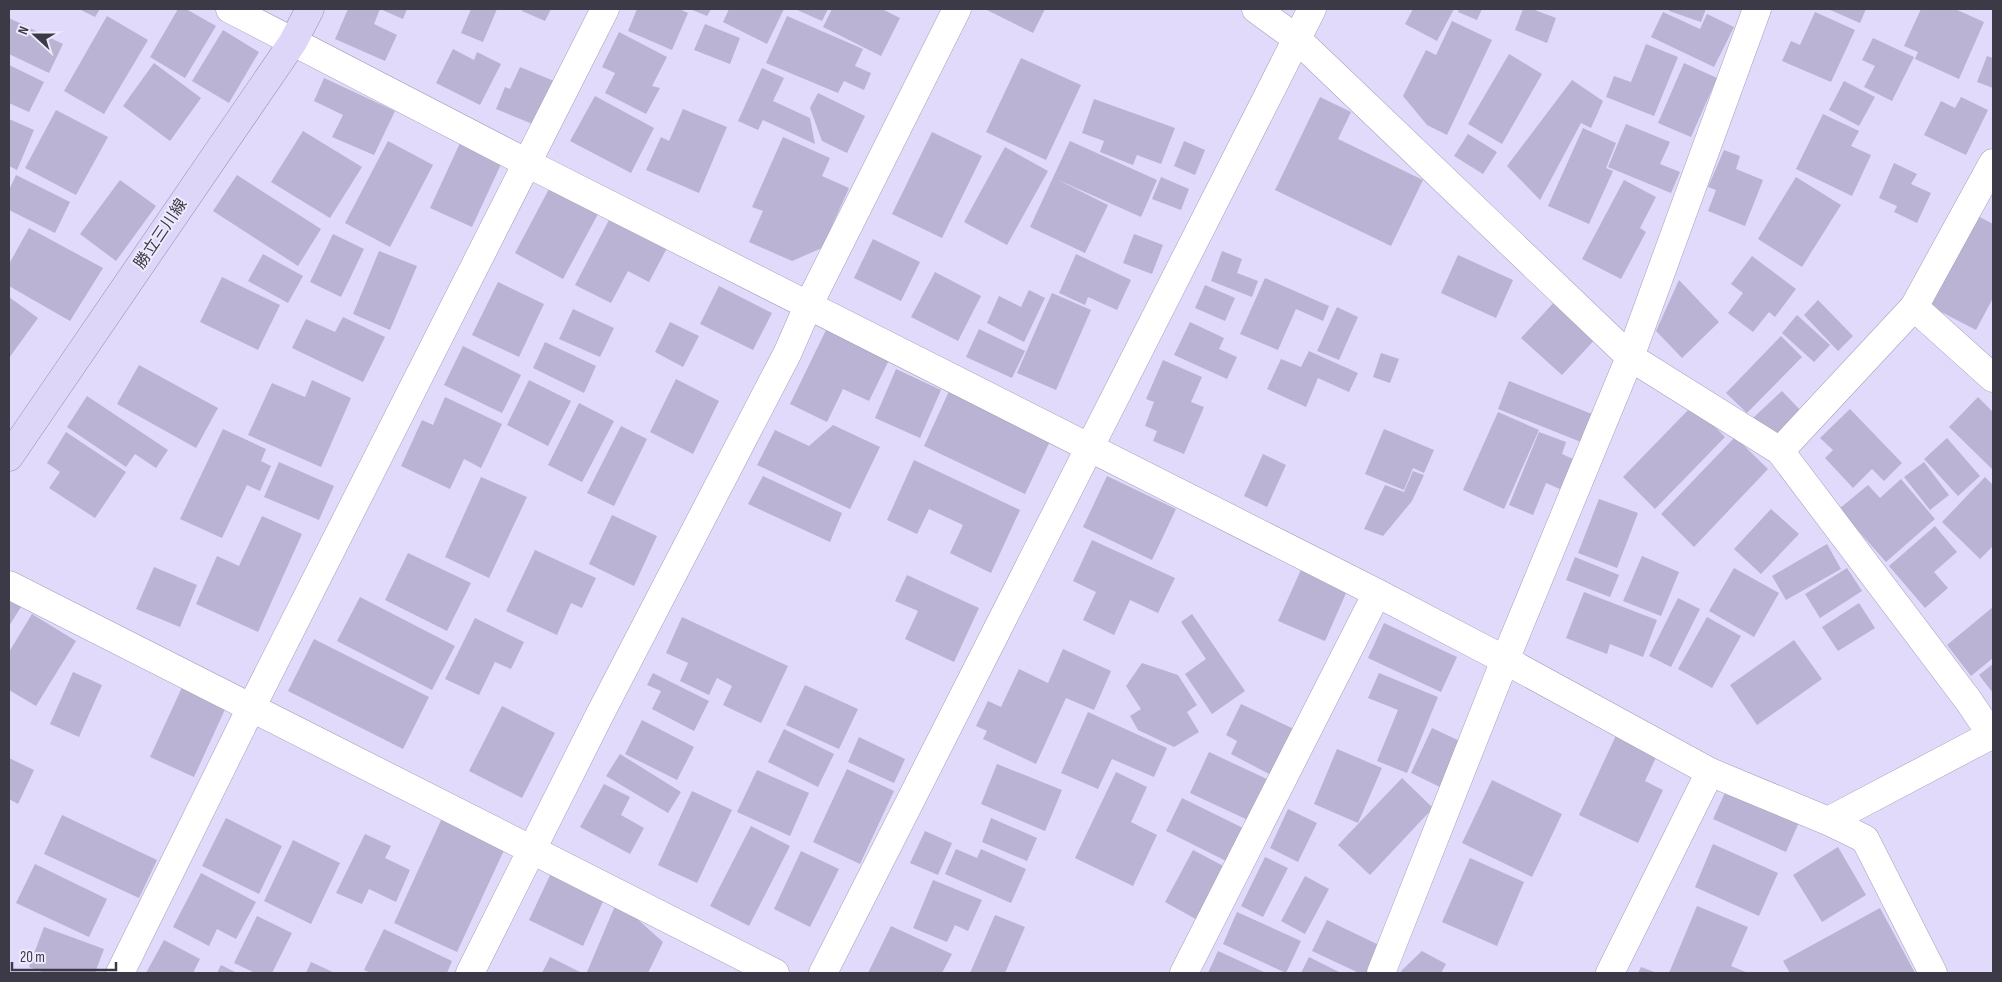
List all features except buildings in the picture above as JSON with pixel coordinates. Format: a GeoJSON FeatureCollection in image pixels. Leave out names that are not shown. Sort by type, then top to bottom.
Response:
{"type":"FeatureCollection","features":[{"type":"Feature","properties":{"kind":"main road","name":"勝立三川線"},"geometry":{"type":"LineString","coordinates":[[9,457],[293,42],[310,9]]}},
{"type":"Feature","properties":{"kind":"street"},"geometry":{"type":"LineString","coordinates":[[230,9],[527,164],[1376,593],[1505,660],[1710,772],[1828,821],[1865,839],[1933,973]]}},
{"type":"Feature","properties":{"kind":"street"},"geometry":{"type":"LineString","coordinates":[[120,973],[251,708],[605,9]]}},
{"type":"Feature","properties":{"kind":"street"},"geometry":{"type":"LineString","coordinates":[[470,973],[788,352],[808,306],[957,9]]}},
{"type":"Feature","properties":{"kind":"street"},"geometry":{"type":"LineString","coordinates":[[1256,9],[1297,39],[1630,357],[1780,450],[1993,735],[1828,821]]}},
{"type":"Feature","properties":{"kind":"street"},"geometry":{"type":"LineString","coordinates":[[823,973],[1312,9]]}},
{"type":"Feature","properties":{"kind":"street"},"geometry":{"type":"LineString","coordinates":[[1381,973],[1505,660],[1630,357],[1757,9]]}},
{"type":"Feature","properties":{"kind":"street"},"geometry":{"type":"LineString","coordinates":[[1780,450],[1914,307],[1993,163]]}},
{"type":"Feature","properties":{"kind":"street"},"geometry":{"type":"LineString","coordinates":[[1914,307],[1993,378]]}},
{"type":"Feature","properties":{"kind":"street"},"geometry":{"type":"LineString","coordinates":[[9,585],[774,973]]}},
{"type":"Feature","properties":{"kind":"street"},"geometry":{"type":"LineString","coordinates":[[1184,973],[1376,593]]}},
{"type":"Feature","properties":{"kind":"street"},"geometry":{"type":"LineString","coordinates":[[1610,973],[1710,772]]}}]}
